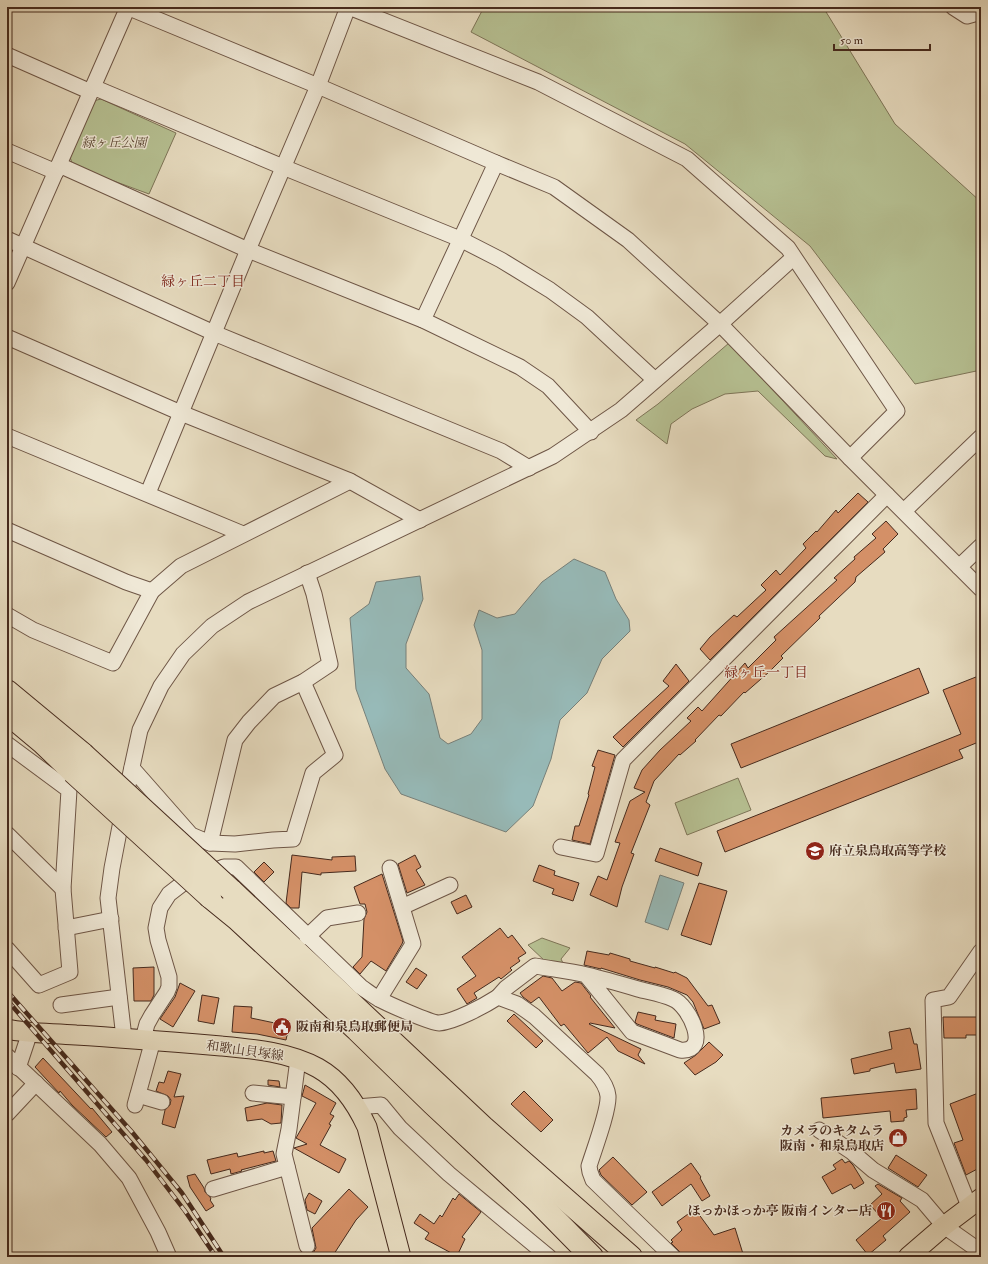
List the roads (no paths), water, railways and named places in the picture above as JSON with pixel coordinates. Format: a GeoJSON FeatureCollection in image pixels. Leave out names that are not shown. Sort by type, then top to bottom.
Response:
{"type":"FeatureCollection","features":[{"type":"Feature","properties":{"kind":"highway"},"geometry":{"type":"LineString","coordinates":[[7,691],[210,897],[237,919],[538,1201],[592,1257]]}},
{"type":"Feature","properties":{"kind":"highway"},"geometry":{"type":"LineString","coordinates":[[7,713],[43,743],[78,763],[231,890],[483,1127],[631,1257]]}},
{"type":"Feature","properties":{"kind":"main road","name":"和歌山貝塚線"},"geometry":{"type":"LineString","coordinates":[[7,1029],[30,1032],[148,1040],[271,1052],[298,1059],[319,1068],[335,1080],[348,1094],[357,1107],[367,1127],[401,1257]]}},
{"type":"Feature","properties":{"kind":"main road"},"geometry":{"type":"LineString","coordinates":[[908,1257],[975,1202]]}},
{"type":"Feature","properties":{"kind":"street"},"geometry":{"type":"LineString","coordinates":[[7,284],[128,7],[318,86],[496,164],[554,187],[628,240],[720,324],[850,458],[981,589]]}},
{"type":"Feature","properties":{"kind":"street"},"geometry":{"type":"LineString","coordinates":[[148,493],[248,250],[318,86],[348,7],[538,82],[687,158],[788,248],[793,258],[897,411],[850,458]]}},
{"type":"Feature","properties":{"kind":"street"},"geometry":{"type":"LineString","coordinates":[[953,7],[967,16],[981,12]]}},
{"type":"Feature","properties":{"kind":"street"},"geometry":{"type":"LineString","coordinates":[[7,56],[92,89],[460,239],[501,260],[556,294],[587,317],[655,380]]}},
{"type":"Feature","properties":{"kind":"street"},"geometry":{"type":"LineString","coordinates":[[7,151],[57,169],[248,250],[423,320],[520,367],[548,386],[591,432]]}},
{"type":"Feature","properties":{"kind":"street"},"geometry":{"type":"LineString","coordinates":[[423,320],[496,164]]}},
{"type":"Feature","properties":{"kind":"street"},"geometry":{"type":"LineString","coordinates":[[7,239],[214,333],[501,451],[529,468]]}},
{"type":"Feature","properties":{"kind":"street"},"geometry":{"type":"LineString","coordinates":[[124,1038],[108,898],[112,868],[140,730],[161,686],[183,654],[212,626],[248,602],[529,468],[553,456],[591,432],[621,410],[793,258]]}},
{"type":"Feature","properties":{"kind":"street"},"geometry":{"type":"LineString","coordinates":[[7,337],[181,413],[350,481],[420,520]]}},
{"type":"Feature","properties":{"kind":"street"},"geometry":{"type":"LineString","coordinates":[[7,436],[148,493],[243,534]]}},
{"type":"Feature","properties":{"kind":"street"},"geometry":{"type":"LineString","coordinates":[[904,511],[981,438]]}},
{"type":"Feature","properties":{"kind":"street"},"geometry":{"type":"LineString","coordinates":[[7,615],[33,630],[113,663],[152,591],[181,566],[350,481]]}},
{"type":"Feature","properties":{"kind":"street"},"geometry":{"type":"LineString","coordinates":[[561,847],[596,854],[623,760],[887,495]]}},
{"type":"Feature","properties":{"kind":"street"},"geometry":{"type":"LineString","coordinates":[[7,530],[126,582],[152,591]]}},
{"type":"Feature","properties":{"kind":"street"},"geometry":{"type":"LineString","coordinates":[[959,567],[981,546]]}},
{"type":"Feature","properties":{"kind":"street"},"geometry":{"type":"LineString","coordinates":[[210,843],[234,740],[274,696],[303,682],[330,664],[314,594],[307,573]]}},
{"type":"Feature","properties":{"kind":"street"},"geometry":{"type":"LineString","coordinates":[[132,768],[191,835],[210,843],[234,844],[273,840],[293,840],[312,773],[335,755],[303,682]]}},
{"type":"Feature","properties":{"kind":"street"},"geometry":{"type":"LineString","coordinates":[[7,744],[69,790],[63,889],[70,972],[39,985],[7,949]]}},
{"type":"Feature","properties":{"kind":"street"},"geometry":{"type":"LineString","coordinates":[[7,834],[63,889]]}},
{"type":"Feature","properties":{"kind":"street"},"geometry":{"type":"LineString","coordinates":[[162,1102],[136,1100],[148,1040],[147,1024],[169,987],[169,977],[156,928],[160,908],[169,894],[182,884],[224,867],[236,867],[307,937],[361,987],[379,999],[434,1023],[452,1020],[486,1004],[498,997],[506,988],[535,966],[586,975],[674,999],[688,1012],[696,1031],[695,1044],[688,1049],[680,1050],[632,1032],[586,975]]}},
{"type":"Feature","properties":{"kind":"street"},"geometry":{"type":"LineString","coordinates":[[379,999],[413,944],[390,868]]}},
{"type":"Feature","properties":{"kind":"street"},"geometry":{"type":"LineString","coordinates":[[402,907],[450,885]]}},
{"type":"Feature","properties":{"kind":"street"},"geometry":{"type":"LineString","coordinates":[[307,937],[327,918],[358,913]]}},
{"type":"Feature","properties":{"kind":"street"},"geometry":{"type":"LineString","coordinates":[[66,928],[111,919]]}},
{"type":"Feature","properties":{"kind":"street"},"geometry":{"type":"LineString","coordinates":[[975,1202],[936,1123],[933,1000],[950,997],[981,951]]}},
{"type":"Feature","properties":{"kind":"street"},"geometry":{"type":"LineString","coordinates":[[61,1005],[119,997]]}},
{"type":"Feature","properties":{"kind":"street"},"geometry":{"type":"LineString","coordinates":[[498,997],[517,1004],[534,1016],[601,1079],[607,1091],[608,1104],[590,1166],[593,1180],[673,1257]]}},
{"type":"Feature","properties":{"kind":"street"},"geometry":{"type":"LineString","coordinates":[[18,1068],[30,1032]]}},
{"type":"Feature","properties":{"kind":"street"},"geometry":{"type":"LineString","coordinates":[[7,1056],[100,1144],[129,1178],[158,1232],[169,1257]]}},
{"type":"Feature","properties":{"kind":"street"},"geometry":{"type":"LineString","coordinates":[[298,1059],[284,1154],[307,1246]]}},
{"type":"Feature","properties":{"kind":"street"},"geometry":{"type":"LineString","coordinates":[[8,1111],[36,1083]]}},
{"type":"Feature","properties":{"kind":"street"},"geometry":{"type":"LineString","coordinates":[[253,1094],[293,1097]]}},
{"type":"Feature","properties":{"kind":"street"},"geometry":{"type":"LineString","coordinates":[[357,1107],[381,1106],[400,1128],[449,1174],[549,1257]]}},
{"type":"Feature","properties":{"kind":"street"},"geometry":{"type":"LineString","coordinates":[[819,1130],[852,1152],[873,1170],[922,1200],[944,1226],[981,1252]]}},
{"type":"Feature","properties":{"kind":"street"},"geometry":{"type":"LineString","coordinates":[[212,1189],[226,1179],[287,1167]]}},
{"type":"Feature","properties":{"kind":"water"},"geometry":{"type":"Polygon","coordinates":[[[574,559],[605,572],[616,599],[629,620],[630,631],[602,659],[587,693],[560,720],[551,759],[533,806],[506,832],[401,794],[385,769],[356,689],[350,618],[369,604],[376,582],[420,576],[423,599],[406,644],[406,668],[429,694],[440,738],[448,744],[471,734],[482,719],[482,650],[474,625],[479,610],[497,618],[515,614],[542,582],[574,559]]]}},
{"type":"Feature","properties":{"kind":"water"},"geometry":{"type":"Polygon","coordinates":[[[660,875],[684,883],[668,930],[645,922],[660,875]]]}},
{"type":"Feature","properties":{"kind":"railway"},"geometry":{"type":"LineString","coordinates":[[7,991],[132,1132],[182,1193],[224,1257]]}},
{"type":"Feature","properties":{"kind":"railway"},"geometry":{"type":"LineString","coordinates":[[7,1000],[146,1160],[185,1211],[216,1257]]}},
{"type":"Feature","properties":{"kind":"place","name":"府立泉鳥取高等学校"},"geometry":{"type":"Point","coordinates":[815,851]}},
{"type":"Feature","properties":{"kind":"place","name":"阪南和泉鳥取郵便局"},"geometry":{"type":"Point","coordinates":[282,1027]}},
{"type":"Feature","properties":{"kind":"place","name":"カメラのキタムラ 阪南・和泉鳥取店"},"geometry":{"type":"Point","coordinates":[898,1138]}},
{"type":"Feature","properties":{"kind":"place","name":"ほっかほっか亭 阪南インター店"},"geometry":{"type":"Point","coordinates":[886,1211]}},
{"type":"Feature","properties":{"kind":"district","name":"緑ヶ丘二丁目"},"geometry":{"type":"Point","coordinates":[203,281]}},
{"type":"Feature","properties":{"kind":"district","name":"緑ヶ丘一丁目"},"geometry":{"type":"Point","coordinates":[766,672]}},
{"type":"Feature","properties":{"kind":"park label","name":"緑ヶ丘公園"},"geometry":{"type":"Point","coordinates":[114,143]}}]}
